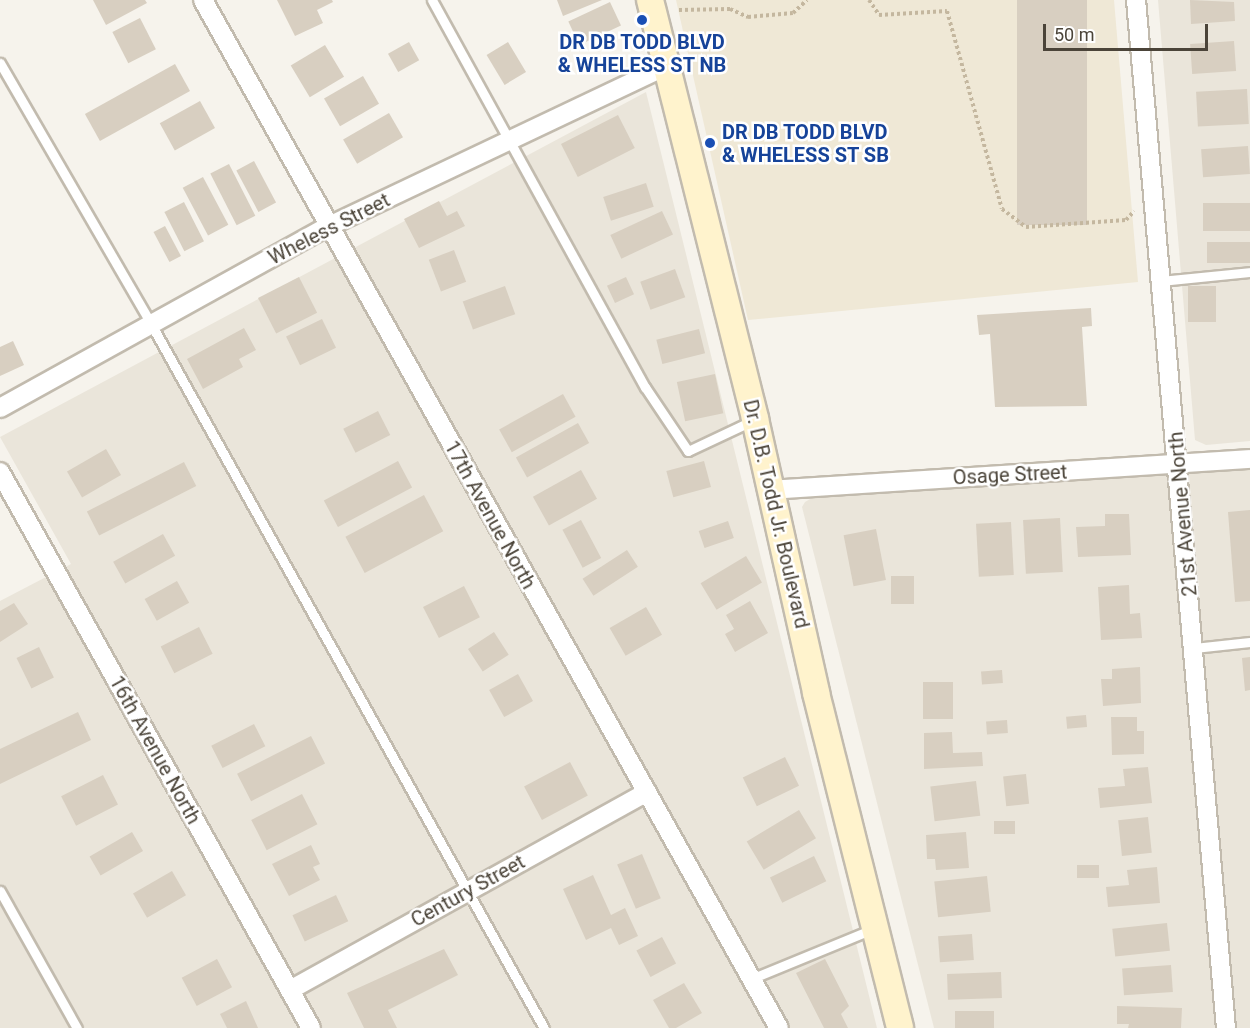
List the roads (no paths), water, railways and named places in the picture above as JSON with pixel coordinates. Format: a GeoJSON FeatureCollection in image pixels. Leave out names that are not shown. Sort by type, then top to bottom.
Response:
{"type":"FeatureCollection","features":[{"type":"Feature","properties":{"kind":"main road","name":"Dr. D.B. Todd Jr. Boulevard"},"geometry":{"type":"LineString","coordinates":[[650,0],[755,419],[816,693],[900,1028]]}},
{"type":"Feature","properties":{"kind":"street","name":"17th Avenue North"},"geometry":{"type":"LineString","coordinates":[[203,0],[327,227],[779,1028]]}},
{"type":"Feature","properties":{"kind":"street","name":"21st Avenue North"},"geometry":{"type":"LineString","coordinates":[[1136,0],[1160,280],[1179,465],[1226,1028]]}},
{"type":"Feature","properties":{"kind":"street","name":"Wheless Street"},"geometry":{"type":"LineString","coordinates":[[0,408],[327,227],[666,66]]}},
{"type":"Feature","properties":{"kind":"street","name":"Osage Street"},"geometry":{"type":"LineString","coordinates":[[770,490],[1250,459]]}},
{"type":"Feature","properties":{"kind":"street","name":"16th Avenue North"},"geometry":{"type":"LineString","coordinates":[[0,472],[311,1028]]}},
{"type":"Feature","properties":{"kind":"street","name":"Century Street"},"geometry":{"type":"LineString","coordinates":[[290,990],[646,792]]}},
{"type":"Feature","properties":{"kind":"lane"},"geometry":{"type":"LineString","coordinates":[[432,0],[512,140],[645,387],[688,451],[755,419]]}},
{"type":"Feature","properties":{"kind":"lane"},"geometry":{"type":"LineString","coordinates":[[0,63],[151,324],[544,1028]]}},
{"type":"Feature","properties":{"kind":"lane"},"geometry":{"type":"LineString","coordinates":[[1160,280],[1250,272]]}},
{"type":"Feature","properties":{"kind":"lane"},"geometry":{"type":"LineString","coordinates":[[1194,648],[1250,642]]}},
{"type":"Feature","properties":{"kind":"lane"},"geometry":{"type":"LineString","coordinates":[[0,891],[77,1028]]}},
{"type":"Feature","properties":{"kind":"lane"},"geometry":{"type":"LineString","coordinates":[[751,979],[876,928]]}},
{"type":"Feature","properties":{"kind":"place","name":"DR DB TODD BLVD & WHELESS ST NB"},"geometry":{"type":"Point","coordinates":[642,20]}},
{"type":"Feature","properties":{"kind":"place","name":"DR DB TODD BLVD & WHELESS ST SB"},"geometry":{"type":"Point","coordinates":[710,143]}}]}
